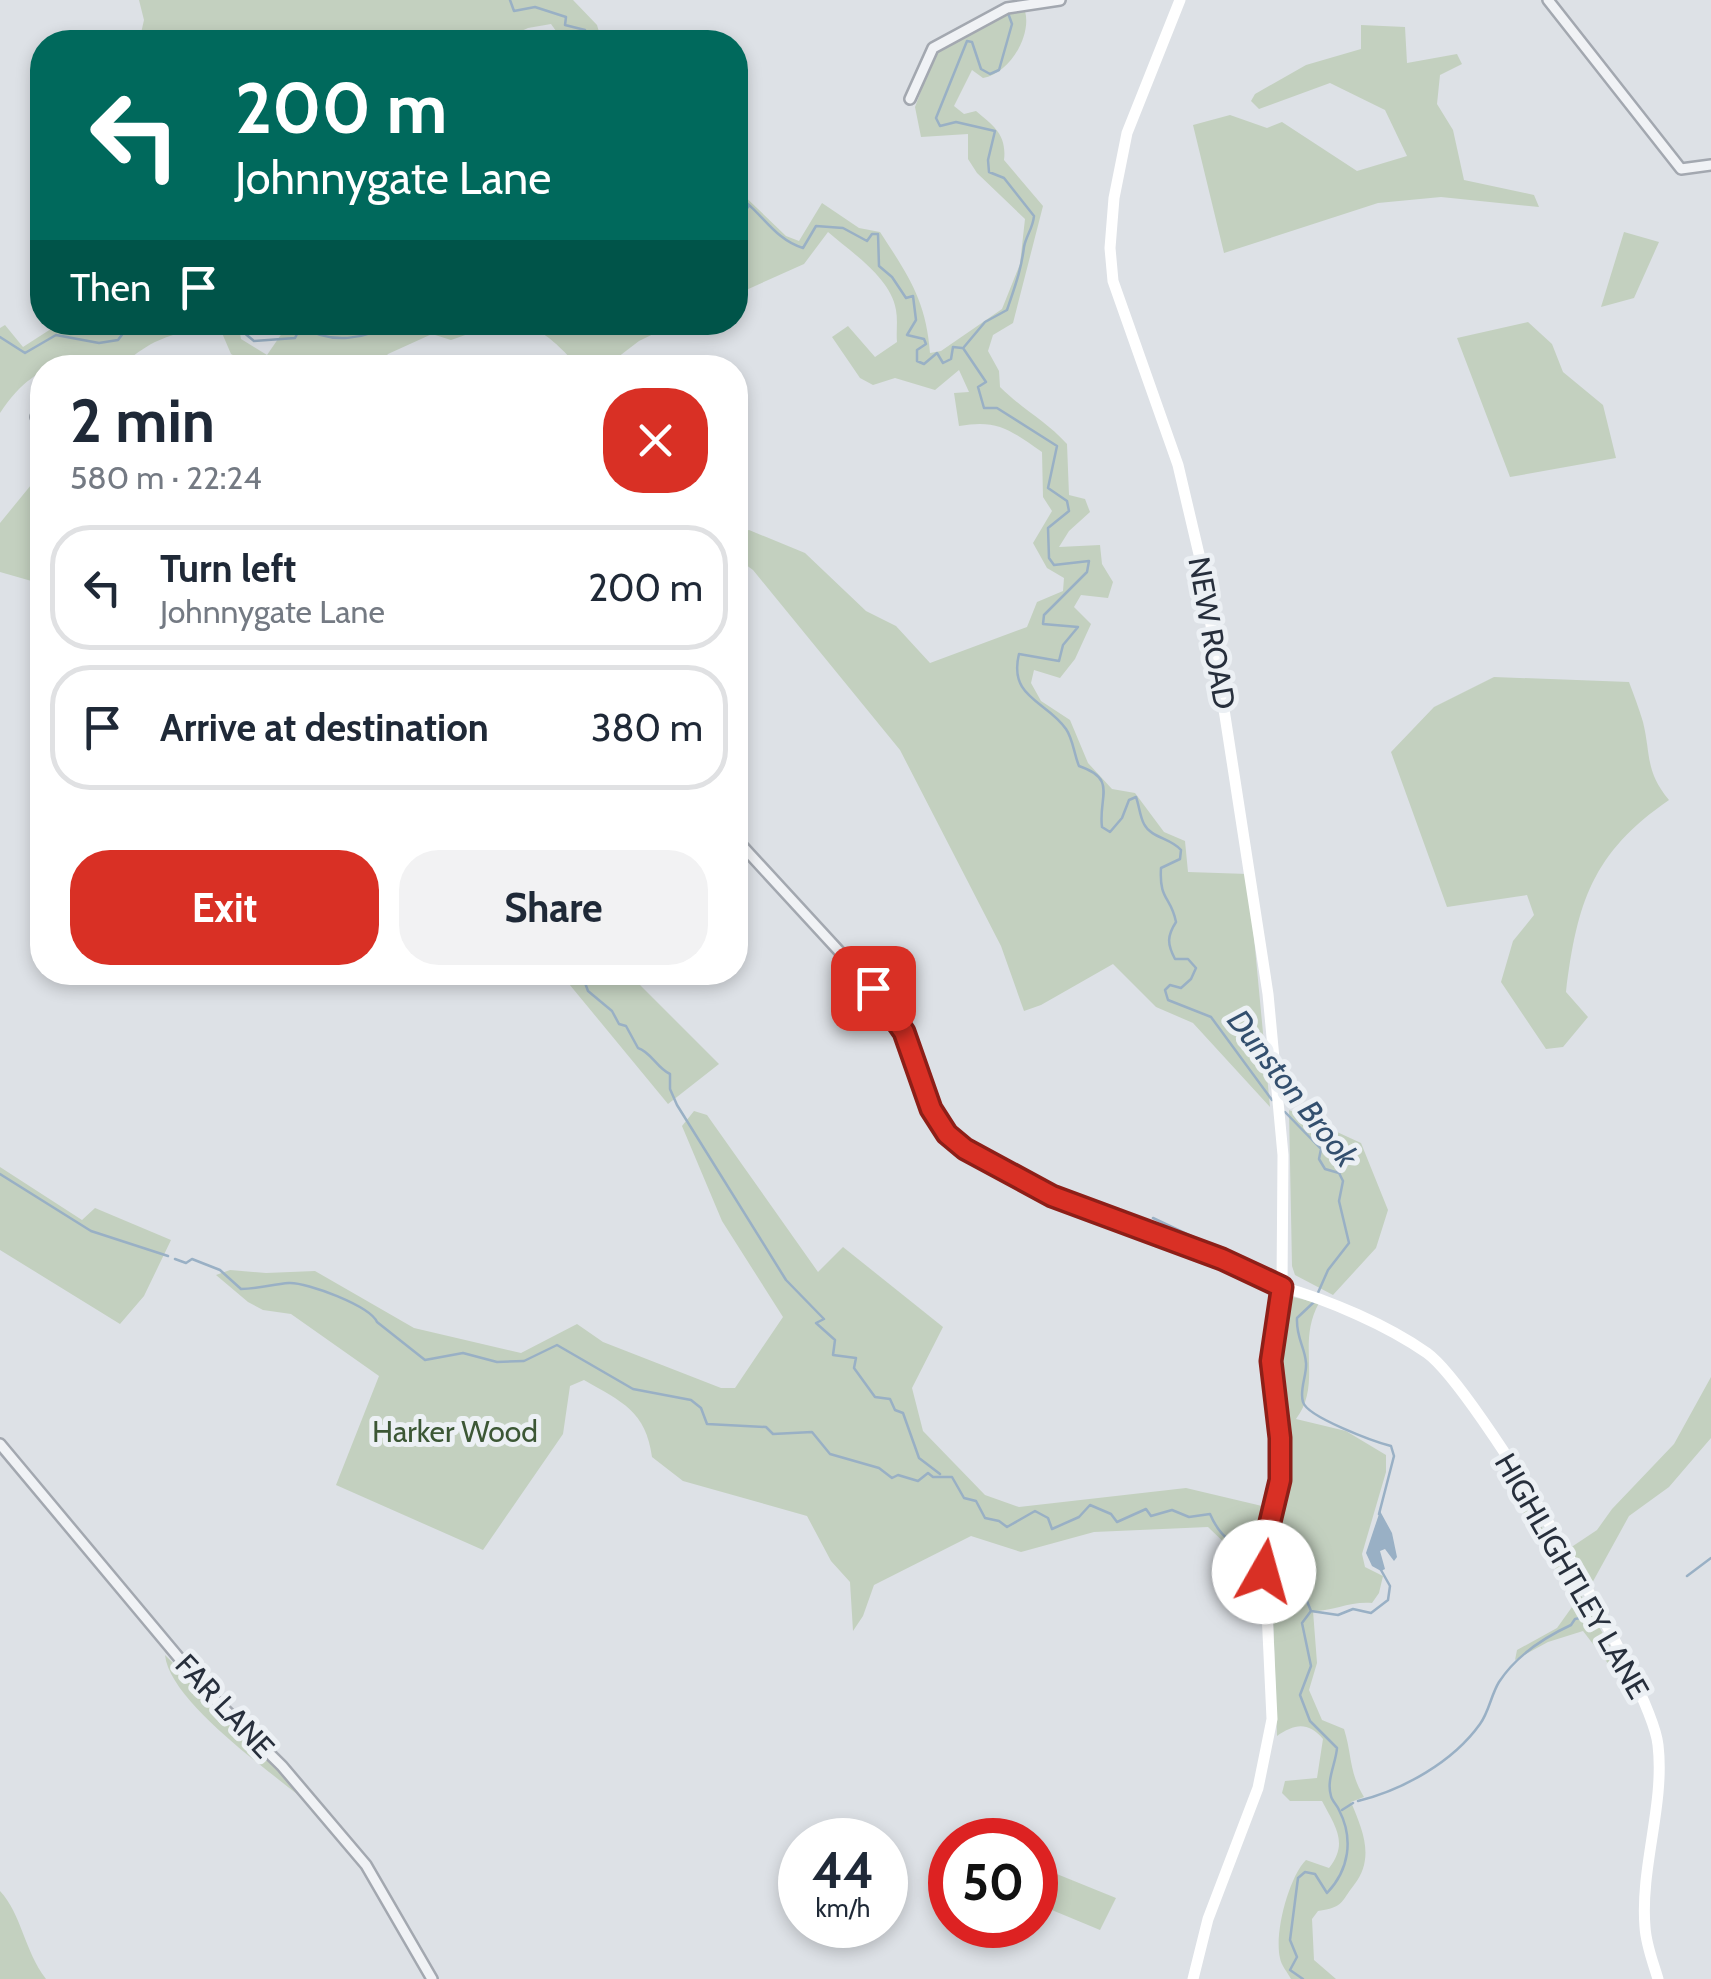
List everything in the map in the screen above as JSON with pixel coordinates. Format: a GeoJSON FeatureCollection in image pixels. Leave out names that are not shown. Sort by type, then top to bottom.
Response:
{"type":"FeatureCollection","features":[{"type":"Feature","properties":{"kind":"main road","name":"NEW ROAD"},"geometry":{"type":"LineString","coordinates":[[1180,0],[1127,133],[1114,198],[1110,248],[1113,281],[1178,466],[1202,567],[1255,897],[1281,1116],[1282,1287],[1271,1361],[1280,1438],[1280,1480],[1264,1547],[1272,1720],[1258,1788],[1208,1919],[1193,1979]]}},
{"type":"Feature","properties":{"kind":"main road","name":"HIGHLIGHTLEY LANE"},"geometry":{"type":"LineString","coordinates":[[1282,1287],[1326,1300],[1428,1354],[1459,1387],[1526,1488],[1641,1691],[1654,1719],[1659,1747],[1645,1917],[1658,1979]]}},
{"type":"Feature","properties":{"kind":"street"},"geometry":{"type":"LineString","coordinates":[[910,99],[933,48],[1007,8],[1060,0]]}},
{"type":"Feature","properties":{"kind":"street"},"geometry":{"type":"LineString","coordinates":[[1548,0],[1681,169],[1711,165]]}},
{"type":"Feature","properties":{"kind":"street"},"geometry":{"type":"LineString","coordinates":[[748,852],[873,988],[904,1032],[931,1109],[947,1134],[965,1149],[1052,1196],[1222,1259],[1282,1287]]}},
{"type":"Feature","properties":{"kind":"street","name":"FAR LANE"},"geometry":{"type":"LineString","coordinates":[[0,1444],[210,1695],[282,1766],[366,1865],[432,1979]]}},
{"type":"Feature","properties":{"kind":"green space"},"geometry":{"type":"Polygon","coordinates":[[[139,0],[573,0],[598,30],[555,30],[551,24],[524,30],[142,30],[144,20],[139,0]]]}},
{"type":"Feature","properties":{"kind":"green space"},"geometry":{"type":"Polygon","coordinates":[[[1025,11],[1022,42],[1010,62],[993,75],[983,78],[972,70],[954,106],[964,114],[976,111],[994,127],[1001,137],[1004,160],[1043,206],[1013,323],[993,335],[988,351],[999,371],[1000,387],[1067,444],[1069,495],[1085,499],[1090,512],[1069,531],[1059,547],[1100,545],[1102,564],[1113,582],[1108,598],[1081,595],[1074,607],[1091,624],[1075,659],[1060,678],[1034,670],[1031,683],[1041,701],[1070,720],[1088,763],[1112,789],[1135,793],[1164,832],[1185,841],[1188,872],[1248,874],[1270,1107],[1193,1023],[1156,1007],[1113,964],[1024,1011],[1001,946],[900,750],[748,566],[748,530],[805,553],[866,611],[896,626],[930,663],[1027,627],[1037,602],[1063,591],[1064,578],[1047,568],[1033,543],[1052,511],[1043,497],[1042,452],[994,425],[959,426],[954,393],[969,392],[959,370],[935,390],[895,378],[873,385],[860,378],[832,337],[848,326],[875,357],[897,342],[893,298],[858,257],[828,232],[804,264],[748,289],[748,199],[786,236],[799,241],[822,203],[859,228],[880,232],[920,303],[930,353],[941,351],[1002,309],[1020,264],[1025,219],[977,173],[968,159],[968,134],[921,137],[915,107],[936,51],[993,17],[1025,11]]]}},
{"type":"Feature","properties":{"kind":"green space"},"geometry":{"type":"Polygon","coordinates":[[[1361,25],[1405,27],[1407,63],[1457,54],[1462,64],[1440,75],[1437,104],[1453,130],[1464,180],[1534,195],[1539,207],[1441,197],[1378,203],[1224,253],[1193,125],[1230,115],[1267,128],[1282,122],[1357,171],[1407,156],[1385,110],[1330,83],[1259,109],[1251,101],[1255,94],[1306,65],[1361,49],[1361,25]]]}},
{"type":"Feature","properties":{"kind":"green space"},"geometry":{"type":"Polygon","coordinates":[[[1624,232],[1659,242],[1634,298],[1601,307],[1624,232]]]}},
{"type":"Feature","properties":{"kind":"green space"},"geometry":{"type":"Polygon","coordinates":[[[1528,322],[1552,344],[1563,372],[1603,405],[1616,458],[1510,477],[1457,338],[1528,322]]]}},
{"type":"Feature","properties":{"kind":"green space"},"geometry":{"type":"Polygon","coordinates":[[[5,325],[23,347],[42,335],[176,335],[156,341],[135,355],[30,355],[30,380],[0,413],[0,328],[5,325]]]}},
{"type":"Feature","properties":{"kind":"green space"},"geometry":{"type":"Polygon","coordinates":[[[223,335],[240,335],[267,355],[233,355],[223,335]]]}},
{"type":"Feature","properties":{"kind":"green space"},"geometry":{"type":"Polygon","coordinates":[[[281,335],[430,335],[387,355],[267,355],[281,335]]]}},
{"type":"Feature","properties":{"kind":"green space"},"geometry":{"type":"Polygon","coordinates":[[[435,335],[465,335],[451,340],[435,335]]]}},
{"type":"Feature","properties":{"kind":"green space"},"geometry":{"type":"Polygon","coordinates":[[[544,335],[651,335],[621,355],[568,355],[544,335]]]}},
{"type":"Feature","properties":{"kind":"green space"},"geometry":{"type":"Polygon","coordinates":[[[30,486],[30,581],[0,572],[0,523],[30,486]]]}},
{"type":"Feature","properties":{"kind":"green space"},"geometry":{"type":"Polygon","coordinates":[[[1494,677],[1629,682],[1643,722],[1652,771],[1669,800],[1622,840],[1593,882],[1576,932],[1566,992],[1588,1017],[1563,1047],[1546,1049],[1501,982],[1513,941],[1534,915],[1527,895],[1447,907],[1391,752],[1434,707],[1494,677]]]}},
{"type":"Feature","properties":{"kind":"green space"},"geometry":{"type":"Polygon","coordinates":[[[570,985],[640,985],[719,1064],[668,1104],[570,985]]]}},
{"type":"Feature","properties":{"kind":"green space"},"geometry":{"type":"Polygon","coordinates":[[[1289,1110],[1361,1143],[1388,1210],[1376,1248],[1333,1295],[1295,1275],[1292,1266],[1289,1110]]]}},
{"type":"Feature","properties":{"kind":"green space","name":"Harker Wood"},"geometry":{"type":"Polygon","coordinates":[[[694,1111],[707,1115],[818,1272],[843,1247],[943,1327],[912,1388],[923,1431],[985,1495],[1019,1507],[1186,1488],[1262,1506],[1255,1540],[1254,1588],[1234,1552],[1208,1527],[1094,1532],[1021,1552],[971,1536],[874,1585],[853,1631],[850,1582],[831,1561],[807,1516],[683,1481],[652,1457],[638,1418],[584,1380],[570,1386],[563,1434],[483,1550],[336,1485],[379,1376],[291,1314],[263,1310],[216,1275],[230,1270],[315,1271],[414,1328],[521,1353],[577,1324],[603,1342],[721,1388],[735,1388],[783,1317],[722,1221],[682,1126],[694,1111]]]}},
{"type":"Feature","properties":{"kind":"green space"},"geometry":{"type":"Polygon","coordinates":[[[0,1167],[82,1220],[95,1208],[171,1240],[144,1296],[120,1324],[0,1250],[0,1167]]]}},
{"type":"Feature","properties":{"kind":"green space"},"geometry":{"type":"Polygon","coordinates":[[[1288,1296],[1319,1303],[1310,1333],[1308,1391],[1296,1419],[1346,1431],[1386,1455],[1386,1472],[1362,1554],[1365,1567],[1383,1576],[1379,1593],[1372,1603],[1313,1611],[1317,1663],[1309,1690],[1322,1720],[1344,1729],[1353,1772],[1364,1797],[1351,1802],[1365,1844],[1360,1875],[1340,1903],[1318,1911],[1312,1919],[1314,1960],[1336,1979],[1291,1979],[1281,1961],[1279,1947],[1284,1906],[1300,1868],[1306,1860],[1329,1868],[1339,1842],[1322,1801],[1290,1801],[1282,1793],[1285,1781],[1317,1778],[1323,1739],[1312,1729],[1301,1726],[1277,1736],[1271,1548],[1288,1471],[1278,1385],[1288,1296]]]}},
{"type":"Feature","properties":{"kind":"green space"},"geometry":{"type":"Polygon","coordinates":[[[1711,1377],[1711,1438],[1669,1487],[1629,1516],[1591,1585],[1570,1548],[1597,1530],[1674,1444],[1711,1377]]]}},
{"type":"Feature","properties":{"kind":"green space"},"geometry":{"type":"Polygon","coordinates":[[[1528,1503],[1629,1679],[1620,1679],[1583,1631],[1548,1642],[1515,1660],[1517,1650],[1557,1628],[1572,1607],[1561,1578],[1521,1509],[1528,1503]]]}},
{"type":"Feature","properties":{"kind":"green space"},"geometry":{"type":"Polygon","coordinates":[[[165,1655],[261,1751],[297,1794],[199,1711],[170,1672],[165,1655]]]}},
{"type":"Feature","properties":{"kind":"green space"},"geometry":{"type":"Polygon","coordinates":[[[1058,1874],[1116,1898],[1100,1930],[1058,1913],[1058,1874]]]}},
{"type":"Feature","properties":{"kind":"green space"},"geometry":{"type":"Polygon","coordinates":[[[0,1891],[13,1911],[46,1979],[0,1979],[0,1891]]]}},
{"type":"Feature","properties":{"kind":"water"},"geometry":{"type":"Polygon","coordinates":[[[1380,1511],[1392,1533],[1397,1557],[1394,1561],[1385,1549],[1380,1551],[1385,1569],[1381,1571],[1372,1566],[1366,1553],[1380,1511]]]}},
{"type":"Feature","properties":{"kind":"waterway"},"geometry":{"type":"LineString","coordinates":[[510,0],[514,11],[535,7],[566,17],[565,25],[585,30]]}},
{"type":"Feature","properties":{"kind":"waterway"},"geometry":{"type":"LineString","coordinates":[[964,347],[985,322],[1007,310],[1034,216],[1004,178],[989,172],[995,131],[956,122],[940,126],[936,118],[967,41],[972,42],[981,69],[990,74],[999,70],[1012,24],[1008,13]]}},
{"type":"Feature","properties":{"kind":"waterway"},"geometry":{"type":"LineString","coordinates":[[748,205],[783,238],[803,248],[816,226],[843,228],[867,241],[872,234],[878,234],[879,266],[906,298],[913,296],[916,320],[907,335],[924,339],[926,344],[917,350],[917,361],[924,364],[937,353],[943,363],[951,359],[953,347],[962,348]]}},
{"type":"Feature","properties":{"kind":"waterway"},"geometry":{"type":"LineString","coordinates":[[0,337],[25,353],[56,335]]}},
{"type":"Feature","properties":{"kind":"waterway"},"geometry":{"type":"LineString","coordinates":[[56,335],[99,343],[118,340],[122,335]]}},
{"type":"Feature","properties":{"kind":"waterway"},"geometry":{"type":"LineString","coordinates":[[247,335],[254,341],[296,335]]}},
{"type":"Feature","properties":{"kind":"waterway"},"geometry":{"type":"LineString","coordinates":[[321,335],[364,335]]}},
{"type":"Feature","properties":{"kind":"waterway","name":"Dunston Brook"},"geometry":{"type":"LineString","coordinates":[[963,348],[986,382],[978,387],[984,408],[997,408],[1057,446],[1048,488],[1067,501],[1069,511],[1048,528],[1049,558],[1054,565],[1089,561],[1087,572],[1044,615],[1043,624],[1078,627],[1063,645],[1059,661],[1019,654],[1019,680],[1024,690],[1066,729],[1079,766],[1091,771],[1102,783],[1102,827],[1110,832],[1122,818],[1129,800],[1136,797],[1147,829],[1181,850],[1180,859],[1161,868],[1162,887],[1176,922],[1169,940],[1172,954],[1175,959],[1188,959],[1196,968],[1181,988],[1170,985],[1165,990],[1168,1000],[1211,1017],[1272,1100]]}},
{"type":"Feature","properties":{"kind":"waterway"},"geometry":{"type":"LineString","coordinates":[[586,985],[612,1011],[619,1024],[626,1026],[638,1048],[670,1074],[670,1089],[677,1105],[786,1280],[824,1319],[816,1323],[835,1340],[833,1355],[856,1358],[854,1368],[875,1397],[890,1399],[895,1410],[903,1413],[919,1458],[940,1474]]}},
{"type":"Feature","properties":{"kind":"waterway","name":"Dunston Brook"},"geometry":{"type":"LineString","coordinates":[[1285,1112],[1321,1149],[1319,1159],[1325,1169],[1339,1173],[1343,1181],[1339,1201],[1349,1243],[1328,1270],[1317,1295]]}},
{"type":"Feature","properties":{"kind":"waterway"},"geometry":{"type":"LineString","coordinates":[[0,1174],[91,1231],[168,1256]]}},
{"type":"Feature","properties":{"kind":"waterway"},"geometry":{"type":"LineString","coordinates":[[1153,1218],[1248,1263]]}},
{"type":"Feature","properties":{"kind":"waterway"},"geometry":{"type":"LineString","coordinates":[[175,1259],[186,1263],[192,1259],[220,1270],[241,1289],[289,1283],[337,1296],[363,1309],[425,1360],[463,1353],[497,1362],[524,1361],[557,1345],[633,1389],[691,1400],[701,1408],[707,1424],[766,1427],[773,1434],[812,1432],[830,1454],[879,1468],[892,1478],[898,1475],[918,1481],[928,1473],[933,1477],[952,1477],[964,1498],[976,1501],[985,1518],[1007,1527],[1035,1511],[1048,1518],[1052,1529],[1079,1517],[1090,1505],[1111,1514],[1117,1522],[1146,1509],[1151,1516],[1172,1510],[1189,1517],[1210,1514],[1229,1540],[1259,1548]]}},
{"type":"Feature","properties":{"kind":"waterway","name":"Dunston Brook"},"geometry":{"type":"LineString","coordinates":[[1314,1302],[1297,1318],[1306,1363],[1303,1402],[1316,1415],[1391,1446],[1394,1456],[1379,1514]]}},
{"type":"Feature","properties":{"kind":"waterway"},"geometry":{"type":"LineString","coordinates":[[1267,1548],[1284,1556],[1284,1587],[1294,1579],[1300,1584],[1311,1611]]}},
{"type":"Feature","properties":{"kind":"waterway"},"geometry":{"type":"LineString","coordinates":[[1687,1576],[1711,1558]]}},
{"type":"Feature","properties":{"kind":"waterway","name":"Dunston Brook"},"geometry":{"type":"LineString","coordinates":[[1303,1979],[1290,1970],[1297,1957],[1290,1940],[1298,1878],[1305,1872],[1315,1874],[1327,1893],[1340,1874],[1348,1843],[1344,1821],[1330,1790],[1337,1748],[1310,1721],[1300,1695],[1311,1666],[1302,1623],[1311,1611],[1338,1615],[1353,1609],[1371,1613],[1388,1600],[1390,1586],[1381,1570]]}},
{"type":"Feature","properties":{"kind":"waterway"},"geometry":{"type":"LineString","coordinates":[[1358,1801],[1426,1773],[1469,1738],[1513,1664],[1575,1619],[1585,1617],[1568,1587]]}},
{"type":"Feature","properties":{"kind":"waterway"},"geometry":{"type":"LineString","coordinates":[[1342,1810],[1353,1803]]}},
{"type":"Feature","properties":{"kind":"route"},"geometry":{"type":"LineString","coordinates":[[873,988],[904,1032],[931,1109],[947,1134],[965,1149],[1052,1196],[1222,1259],[1282,1287],[1271,1361],[1280,1438],[1280,1480],[1264,1547],[1264,1572]]}}]}
